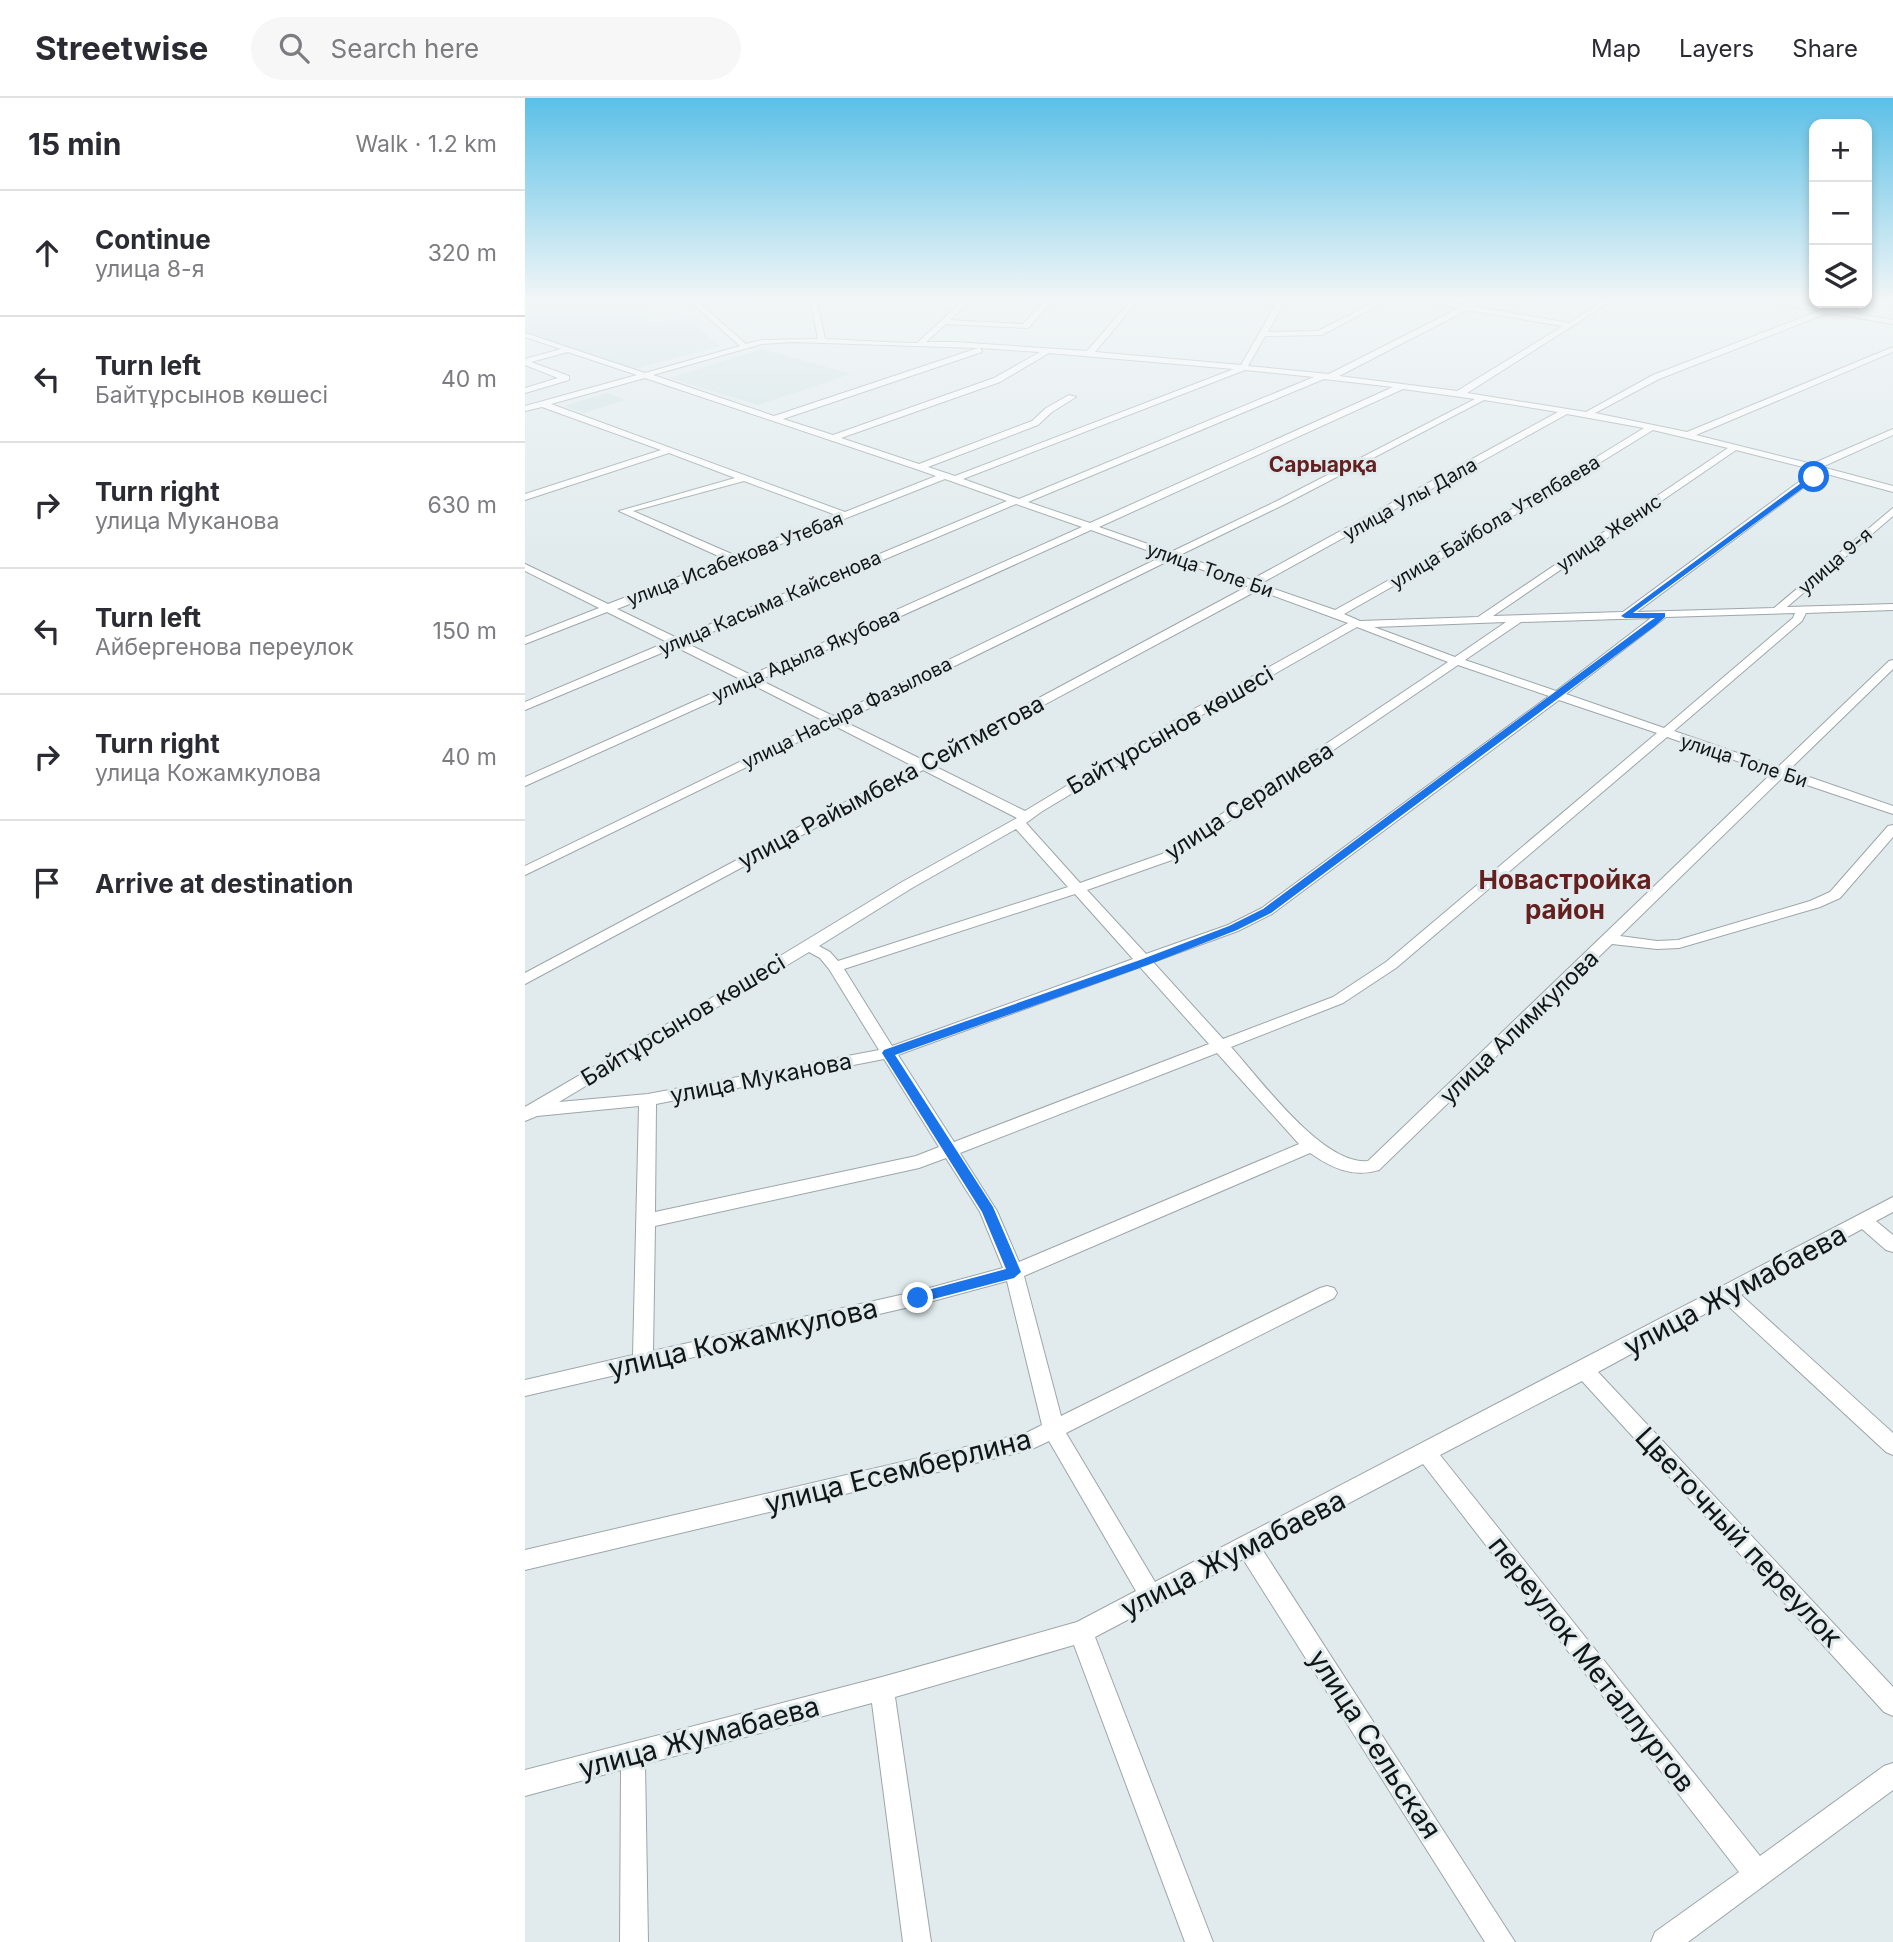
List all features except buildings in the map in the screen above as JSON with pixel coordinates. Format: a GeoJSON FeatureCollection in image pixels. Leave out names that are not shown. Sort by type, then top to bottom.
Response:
{"type":"FeatureCollection","features":[{"type":"Feature","properties":{"kind":"street"},"geometry":{"type":"LineString","coordinates":[[525,391],[552,383]]}},
{"type":"Feature","properties":{"kind":"street"},"geometry":{"type":"LineString","coordinates":[[525,410],[614,383]]}},
{"type":"Feature","properties":{"kind":"street","name":"улица Толе Би"},"geometry":{"type":"LineString","coordinates":[[672,383],[1255,585],[1556,697],[1893,810]]}},
{"type":"Feature","properties":{"kind":"street"},"geometry":{"type":"LineString","coordinates":[[776,418],[881,383]]}},
{"type":"Feature","properties":{"kind":"street"},"geometry":{"type":"LineString","coordinates":[[833,438],[988,383]]}},
{"type":"Feature","properties":{"kind":"street","name":"улица Исабекова Утебая"},"geometry":{"type":"LineString","coordinates":[[525,641],[845,515],[1201,383]]}},
{"type":"Feature","properties":{"kind":"street","name":"улица Касыма Кайсенова"},"geometry":{"type":"LineString","coordinates":[[525,706],[1017,501],[1312,383]]}},
{"type":"Feature","properties":{"kind":"street"},"geometry":{"type":"LineString","coordinates":[[1371,383],[1588,414],[1736,446],[1893,489]]}},
{"type":"Feature","properties":{"kind":"street"},"geometry":{"type":"LineString","coordinates":[[1457,395],[1476,383]]}},
{"type":"Feature","properties":{"kind":"street"},"geometry":{"type":"LineString","coordinates":[[1588,414],[1645,383]]}},
{"type":"Feature","properties":{"kind":"street"},"geometry":{"type":"LineString","coordinates":[[1688,435],[1812,383]]}},
{"type":"Feature","properties":{"kind":"street","name":"улица Адыла Якубова"},"geometry":{"type":"LineString","coordinates":[[525,782],[1400,387]]}},
{"type":"Feature","properties":{"kind":"street"},"geometry":{"type":"LineString","coordinates":[[919,467],[1035,423],[1049,410],[1072,397]]}},
{"type":"Feature","properties":{"kind":"street","name":"улица Насыра Фазылова"},"geometry":{"type":"LineString","coordinates":[[525,871],[1280,503],[1482,398]]}},
{"type":"Feature","properties":{"kind":"street"},"geometry":{"type":"LineString","coordinates":[[543,404],[845,515]]}},
{"type":"Feature","properties":{"kind":"street","name":"улица Улы Дала"},"geometry":{"type":"LineString","coordinates":[[1255,585],[1566,411]]}},
{"type":"Feature","properties":{"kind":"street","name":"улица Байбола Утепбаева"},"geometry":{"type":"LineString","coordinates":[[1336,614],[1466,541],[1652,427]]}},
{"type":"Feature","properties":{"kind":"street"},"geometry":{"type":"LineString","coordinates":[[1625,616],[1818,468],[1893,432]]}},
{"type":"Feature","properties":{"kind":"street","name":"улица Женис"},"geometry":{"type":"LineString","coordinates":[[1482,620],[1736,446]]}},
{"type":"Feature","properties":{"kind":"street"},"geometry":{"type":"LineString","coordinates":[[525,497],[668,451]]}},
{"type":"Feature","properties":{"kind":"street"},"geometry":{"type":"LineString","coordinates":[[734,559],[624,511],[744,478]]}},
{"type":"Feature","properties":{"kind":"street","name":"улица 9-я"},"geometry":{"type":"LineString","coordinates":[[1776,611],[1893,511]]}},
{"type":"Feature","properties":{"kind":"street"},"geometry":{"type":"LineString","coordinates":[[525,567],[924,764],[1022,820]]}},
{"type":"Feature","properties":{"kind":"street","name":"улица Райымбека Сейтметова"},"geometry":{"type":"LineString","coordinates":[[525,979],[1255,585]]}},
{"type":"Feature","properties":{"kind":"street","name":"Байтұрсынов көшесі"},"geometry":{"type":"LineString","coordinates":[[529,1113],[714,1004],[807,945],[1022,820],[1176,725],[1355,624],[1893,607]]}},
{"type":"Feature","properties":{"kind":"street"},"geometry":{"type":"LineString","coordinates":[[646,1221],[919,1162],[1338,1000],[1370,980],[1664,734],[1798,619],[1801,611]]}},
{"type":"Feature","properties":{"kind":"street","name":"улица Муканова"},"geometry":{"type":"LineString","coordinates":[[529,1113],[648,1100],[888,1053],[1233,928],[1267,911],[1662,615]]}},
{"type":"Feature","properties":{"kind":"street","name":"улица Сералиева"},"geometry":{"type":"LineString","coordinates":[[835,967],[1167,857],[1459,662],[1517,620]]}},
{"type":"Feature","properties":{"kind":"street","name":"улица Алимкулова"},"geometry":{"type":"LineString","coordinates":[[1022,820],[1077,888],[1311,1146],[1352,1169],[1373,1166],[1893,663]]}},
{"type":"Feature","properties":{"kind":"street"},"geometry":{"type":"LineString","coordinates":[[1610,939],[1657,945],[1679,944],[1815,904],[1835,895],[1893,830]]}},
{"type":"Feature","properties":{"kind":"street"},"geometry":{"type":"LineString","coordinates":[[807,945],[825,955],[835,967],[988,1211],[1014,1272],[1054,1431],[1152,1597]]}},
{"type":"Feature","properties":{"kind":"street"},"geometry":{"type":"LineString","coordinates":[[643,1362],[648,1100]]}},
{"type":"Feature","properties":{"kind":"street","name":"улица Кожамкулова"},"geometry":{"type":"LineString","coordinates":[[525,1388],[1014,1272],[1311,1146]]}},
{"type":"Feature","properties":{"kind":"street","name":"улица Жумабаева"},"geometry":{"type":"LineString","coordinates":[[525,1783],[882,1689],[1081,1632],[1584,1370],[1893,1204]]}},
{"type":"Feature","properties":{"kind":"street"},"geometry":{"type":"LineString","coordinates":[[1864,1221],[1893,1245]]}},
{"type":"Feature","properties":{"kind":"street","name":"улица Есемберлина"},"geometry":{"type":"LineString","coordinates":[[525,1560],[1001,1449],[1054,1431],[1327,1293]]}},
{"type":"Feature","properties":{"kind":"street"},"geometry":{"type":"LineString","coordinates":[[1727,1293],[1893,1446]]}},
{"type":"Feature","properties":{"kind":"street","name":"Цветочный переулок"},"geometry":{"type":"LineString","coordinates":[[1584,1370],[1893,1704]]}},
{"type":"Feature","properties":{"kind":"street","name":"переулок Металлургов"},"geometry":{"type":"LineString","coordinates":[[1426,1453],[1758,1875]]}},
{"type":"Feature","properties":{"kind":"street","name":"улица Сельская"},"geometry":{"type":"LineString","coordinates":[[1248,1547],[1501,1942]]}},
{"type":"Feature","properties":{"kind":"street"},"geometry":{"type":"LineString","coordinates":[[1081,1632],[1199,1942]]}},
{"type":"Feature","properties":{"kind":"street"},"geometry":{"type":"LineString","coordinates":[[882,1689],[917,1942]]}},
{"type":"Feature","properties":{"kind":"street"},"geometry":{"type":"LineString","coordinates":[[633,1756],[634,1942]]}},
{"type":"Feature","properties":{"kind":"street"},"geometry":{"type":"LineString","coordinates":[[1665,1942],[1893,1775]]}},
{"type":"Feature","properties":{"kind":"shaded area"},"geometry":{"type":"Polygon","coordinates":[[[686,383],[824,383],[758,405],[686,383]]]}},
{"type":"Feature","properties":{"kind":"shaded area"},"geometry":{"type":"Polygon","coordinates":[[[607,393],[626,400],[584,413],[564,406],[607,393]]]}},
{"type":"Feature","properties":{"kind":"district","name":"Сарыарқа"},"geometry":{"type":"Point","coordinates":[1323,464]}},
{"type":"Feature","properties":{"kind":"district","name":"Новастройка район"},"geometry":{"type":"Point","coordinates":[1565,894]}},
{"type":"Feature","properties":{"kind":"route"},"geometry":{"type":"LineString","coordinates":[[918,1298],[1014,1272],[988,1211],[888,1053],[1144,962],[1233,928],[1267,911],[1652,624],[1662,615],[1625,616],[1814,477]]}}]}
